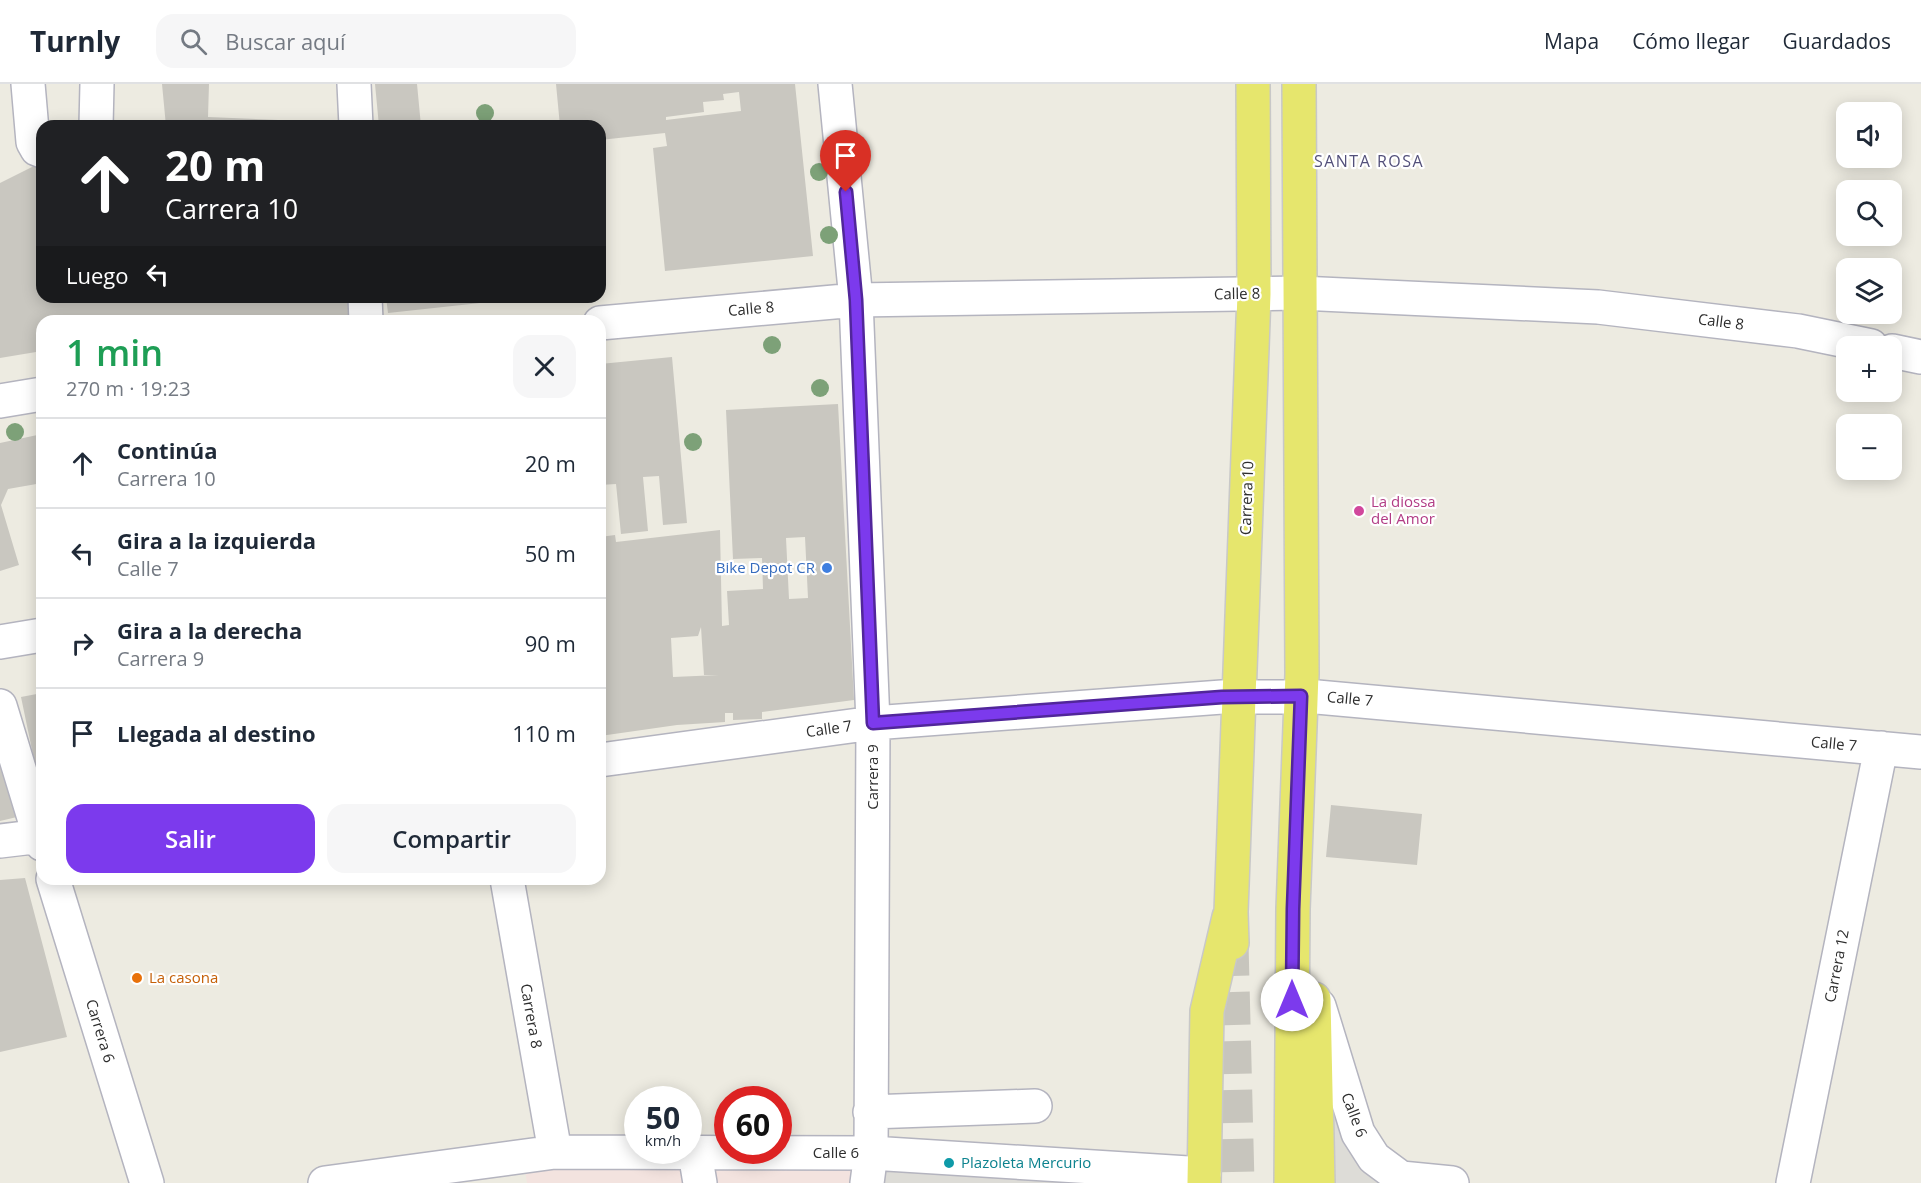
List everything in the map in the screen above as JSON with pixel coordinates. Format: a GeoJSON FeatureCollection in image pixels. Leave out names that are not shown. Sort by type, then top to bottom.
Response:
{"type":"FeatureCollection","features":[{"type":"Feature","properties":{"kind":"main road","name":"Carrera 10"},"geometry":{"type":"LineString","coordinates":[[1204,1178],[1207,1011],[1231,928],[1254,294],[1253,84]]}},
{"type":"Feature","properties":{"kind":"main road"},"geometry":{"type":"LineString","coordinates":[[1291,1183],[1293,920],[1301,696],[1299,84]]}},
{"type":"Feature","properties":{"kind":"main road"},"geometry":{"type":"LineString","coordinates":[[1293,920],[1314,990],[1318,1183]]}},
{"type":"Feature","properties":{"kind":"street"},"geometry":{"type":"LineString","coordinates":[[28,84],[33,142],[36,147]]}},
{"type":"Feature","properties":{"kind":"street"},"geometry":{"type":"LineString","coordinates":[[96,120],[97,84]]}},
{"type":"Feature","properties":{"kind":"street"},"geometry":{"type":"LineString","coordinates":[[354,84],[356,120]]}},
{"type":"Feature","properties":{"kind":"street","name":"Carrera 9"},"geometry":{"type":"LineString","coordinates":[[835,84],[856,300],[873,723],[869,1168]]}},
{"type":"Feature","properties":{"kind":"street","name":"Calle 8"},"geometry":{"type":"LineString","coordinates":[[606,322],[856,300],[1300,293],[1598,307],[1798,331],[1836,339]]}},
{"type":"Feature","properties":{"kind":"street"},"geometry":{"type":"LineString","coordinates":[[1902,353],[1921,357]]}},
{"type":"Feature","properties":{"kind":"street"},"geometry":{"type":"LineString","coordinates":[[0,401],[36,395]]}},
{"type":"Feature","properties":{"kind":"street"},"geometry":{"type":"LineString","coordinates":[[0,642],[36,636]]}},
{"type":"Feature","properties":{"kind":"street","name":"Calle 7"},"geometry":{"type":"LineString","coordinates":[[606,759],[873,723],[1240,696],[1301,696],[1921,752]]}},
{"type":"Feature","properties":{"kind":"street"},"geometry":{"type":"LineString","coordinates":[[0,706],[36,823]]}},
{"type":"Feature","properties":{"kind":"street","name":"Carrera 12"},"geometry":{"type":"LineString","coordinates":[[1792,1183],[1881,748]]}},
{"type":"Feature","properties":{"kind":"street"},"geometry":{"type":"LineString","coordinates":[[0,841],[36,839]]}},
{"type":"Feature","properties":{"kind":"street","name":"Carrera 6"},"geometry":{"type":"LineString","coordinates":[[55,885],[147,1183]]}},
{"type":"Feature","properties":{"kind":"street","name":"Carrera 8"},"geometry":{"type":"LineString","coordinates":[[508,885],[555,1152]]}},
{"type":"Feature","properties":{"kind":"street","name":"Calle 6"},"geometry":{"type":"LineString","coordinates":[[1314,990],[1358,1133],[1374,1158],[1401,1178],[1452,1183]]}},
{"type":"Feature","properties":{"kind":"street"},"geometry":{"type":"LineString","coordinates":[[870,1112],[1035,1107]]}},
{"type":"Feature","properties":{"kind":"street","name":"Calle 6"},"geometry":{"type":"LineString","coordinates":[[325,1183],[555,1152],[697,1168],[869,1168],[1204,1178]]}},
{"type":"Feature","properties":{"kind":"shaded area"},"geometry":{"type":"Polygon","coordinates":[[[1326,1114],[1342,1114],[1392,1183],[1327,1183],[1326,1114]]]}},
{"type":"Feature","properties":{"kind":"shaded area"},"geometry":{"type":"Polygon","coordinates":[[[871,1153],[867,1183],[527,1183],[523,1157],[624,1156],[624,1164],[702,1164],[702,1155],[714,1155],[714,1164],[792,1164],[792,1154],[871,1153]]]}},
{"type":"Feature","properties":{"kind":"shaded area","name":"Plazoleta Mercurio"},"geometry":{"type":"Polygon","coordinates":[[[871,1153],[1204,1183],[867,1183],[871,1153]]]}},
{"type":"Feature","properties":{"kind":"building"},"geometry":{"type":"Polygon","coordinates":[[[162,84],[209,84],[208,117],[280,120],[165,120],[162,84]]]}},
{"type":"Feature","properties":{"kind":"building"},"geometry":{"type":"Polygon","coordinates":[[[375,84],[417,84],[420,120],[378,120],[375,84]]]}},
{"type":"Feature","properties":{"kind":"building"},"geometry":{"type":"Polygon","coordinates":[[[556,84],[795,84],[813,256],[665,271],[653,148],[667,146],[665,133],[606,139],[606,120],[559,120],[556,84]],[[739,92],[723,94],[724,100],[703,102],[704,112],[666,117],[666,120],[741,111],[739,92]]]}},
{"type":"Feature","properties":{"kind":"building"},"geometry":{"type":"Polygon","coordinates":[[[36,165],[36,303],[357,303],[357,315],[36,315],[36,352],[0,358],[0,183],[36,165]]]}},
{"type":"Feature","properties":{"kind":"building"},"geometry":{"type":"Polygon","coordinates":[[[387,303],[480,303],[388,313],[387,303]]]}},
{"type":"Feature","properties":{"kind":"building"},"geometry":{"type":"Polygon","coordinates":[[[672,357],[687,523],[663,525],[659,476],[643,477],[648,531],[621,534],[616,484],[606,485],[606,363],[672,357]]]}},
{"type":"Feature","properties":{"kind":"building"},"geometry":{"type":"Polygon","coordinates":[[[838,404],[854,700],[762,712],[762,719],[733,720],[733,713],[725,713],[725,722],[677,725],[606,735],[606,536],[615,535],[616,542],[720,530],[722,626],[729,625],[727,591],[763,589],[762,558],[733,559],[726,410],[838,404]],[[805,537],[786,538],[789,599],[808,598],[805,537]],[[701,627],[698,636],[671,638],[673,677],[719,675],[704,675],[701,627]]]}},
{"type":"Feature","properties":{"kind":"building"},"geometry":{"type":"Polygon","coordinates":[[[36,435],[36,484],[8,489],[1,505],[19,565],[0,571],[0,443],[36,435]]]}},
{"type":"Feature","properties":{"kind":"building"},"geometry":{"type":"Polygon","coordinates":[[[36,694],[36,769],[21,697],[36,694]]]}},
{"type":"Feature","properties":{"kind":"building"},"geometry":{"type":"Polygon","coordinates":[[[0,765],[17,817],[0,821],[0,765]]]}},
{"type":"Feature","properties":{"kind":"building"},"geometry":{"type":"Polygon","coordinates":[[[1331,805],[1422,814],[1417,865],[1326,857],[1331,805]]]}},
{"type":"Feature","properties":{"kind":"building"},"geometry":{"type":"Polygon","coordinates":[[[25,878],[67,1037],[0,1052],[0,880],[25,878]]]}},
{"type":"Feature","properties":{"kind":"tunnel"},"geometry":{"type":"LineString","coordinates":[[1232,943],[1238,1183]]}},
{"type":"Feature","properties":{"kind":"place","name":"La diossa del Amor"},"geometry":{"type":"Point","coordinates":[1359,511]}},
{"type":"Feature","properties":{"kind":"place","name":"Bike Depot CR"},"geometry":{"type":"Point","coordinates":[827,568]}},
{"type":"Feature","properties":{"kind":"place","name":"La casona"},"geometry":{"type":"Point","coordinates":[137,978]}},
{"type":"Feature","properties":{"kind":"place","name":"Plazoleta Mercurio"},"geometry":{"type":"Point","coordinates":[949,1163]}},
{"type":"Feature","properties":{"kind":"district","name":"SANTA ROSA"},"geometry":{"type":"Point","coordinates":[1369,161]}},
{"type":"Feature","properties":{"kind":"route"},"geometry":{"type":"LineString","coordinates":[[846,192],[856,300],[873,723],[1222,697],[1301,696],[1292,1000]]}}]}
